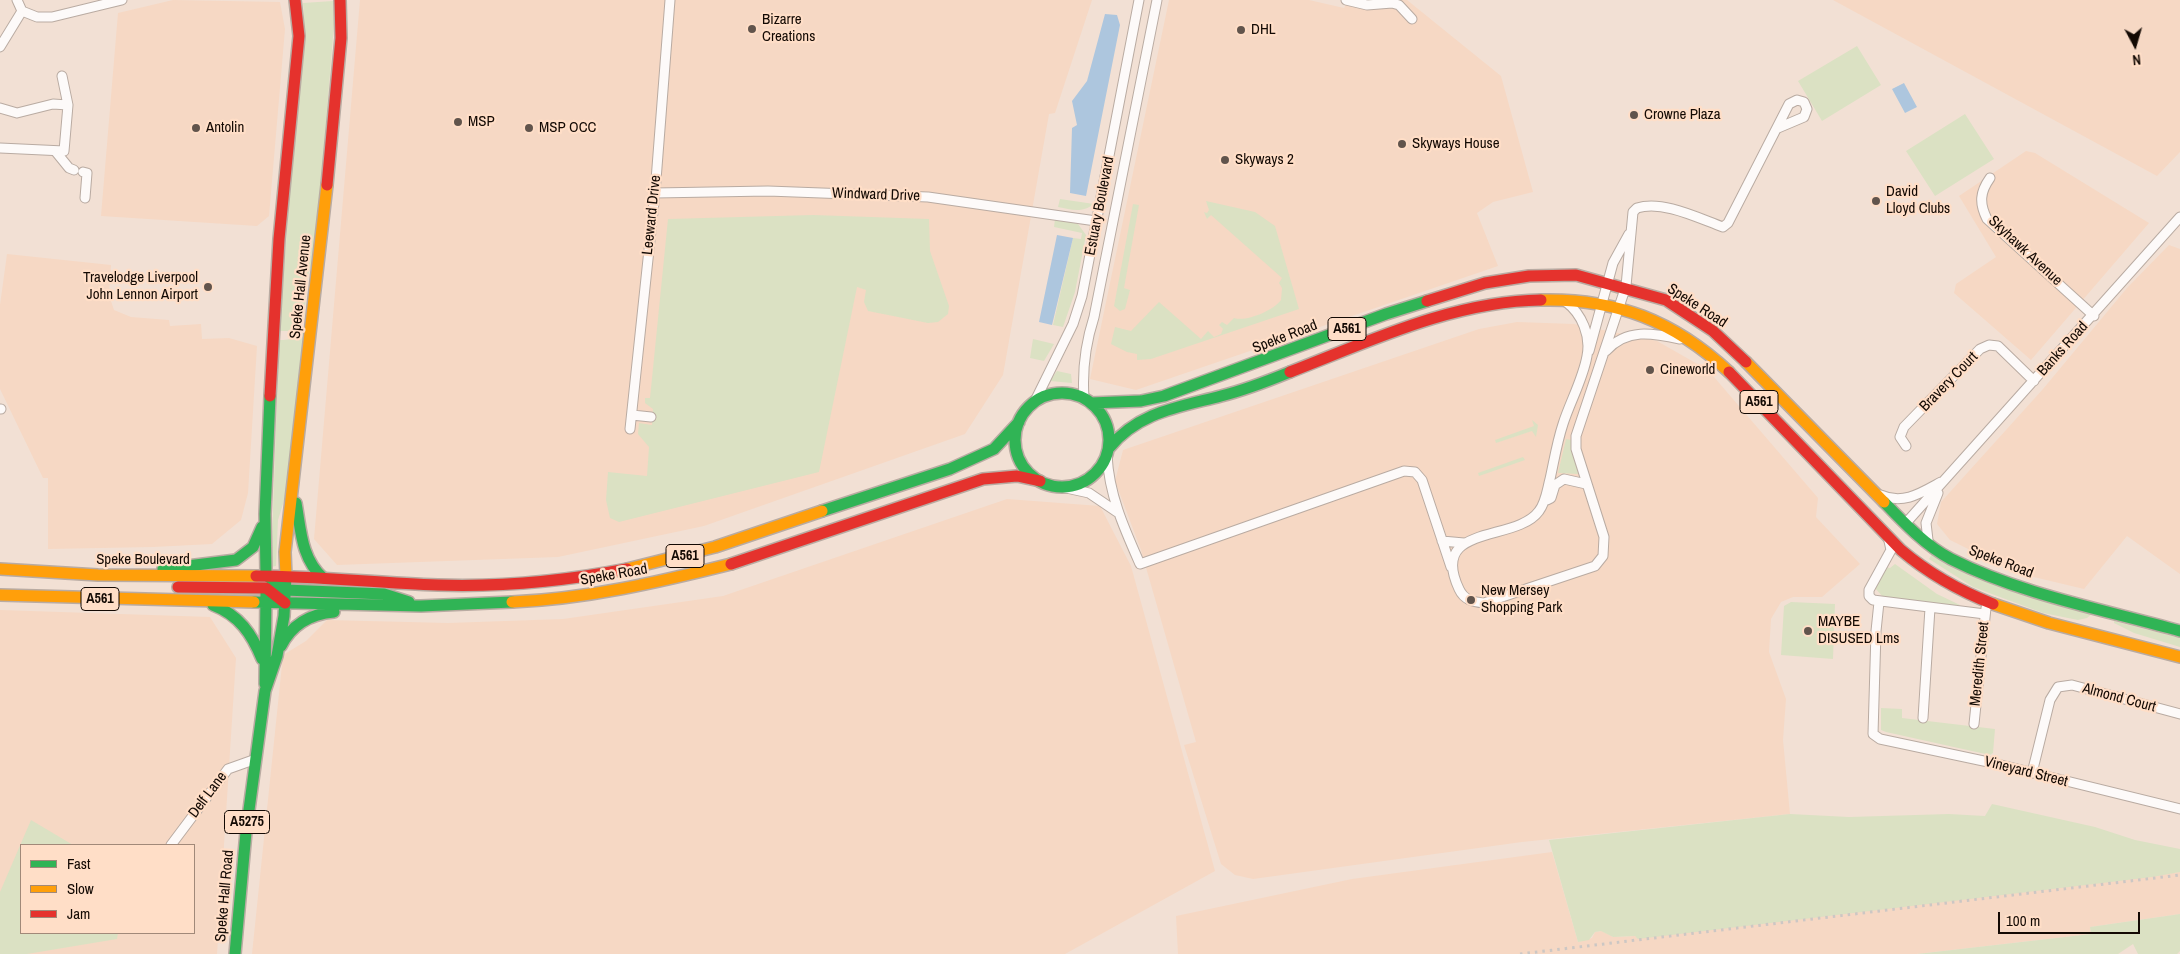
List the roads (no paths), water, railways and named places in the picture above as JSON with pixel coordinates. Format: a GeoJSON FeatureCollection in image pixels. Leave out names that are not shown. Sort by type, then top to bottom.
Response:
{"type":"FeatureCollection","features":[{"type":"Feature","properties":{"kind":"main road","name":"Speke Hall Avenue"},"geometry":{"type":"LineString","coordinates":[[266,575],[265,514],[279,240],[299,36],[295,0]]}},
{"type":"Feature","properties":{"kind":"main road","name":"Speke Hall Avenue"},"geometry":{"type":"LineString","coordinates":[[286,576],[285,552],[319,267],[341,38],[340,0]]}},
{"type":"Feature","properties":{"kind":"main road","name":"Speke Road"},"geometry":{"type":"LineString","coordinates":[[1088,400],[1141,401],[1164,396],[1386,314],[1485,283],[1529,276],[1576,275],[1626,286],[1666,300],[1713,331],[1768,382],[1906,524],[1950,558],[2014,585],[2180,631]]}},
{"type":"Feature","properties":{"kind":"main road","name":"A561"},"geometry":{"type":"LineString","coordinates":[[1088,400],[1072,394],[1058,393],[1045,396],[1034,403],[1019,422],[1016,435],[1016,449],[1021,462],[1029,473],[1040,481],[1057,486],[1073,485],[1087,479],[1099,469],[1108,451],[1124,429],[1154,415],[1251,387],[1462,310],[1504,301],[1560,298],[1603,303],[1668,326],[1715,359],[1753,396],[1888,538],[1925,569],[1986,608],[2032,618],[2180,657]]}},
{"type":"Feature","properties":{"kind":"main road"},"geometry":{"type":"LineString","coordinates":[[1088,400],[1100,412],[1106,423],[1109,435],[1108,451]]}},
{"type":"Feature","properties":{"kind":"main road","name":"Speke Road"},"geometry":{"type":"LineString","coordinates":[[286,576],[439,586],[536,582],[592,576],[641,566],[708,549],[970,462],[994,449],[1019,422]]}},
{"type":"Feature","properties":{"kind":"main road","name":"Speke Road"},"geometry":{"type":"LineString","coordinates":[[266,603],[421,606],[490,605],[575,597],[651,584],[713,568],[972,482],[1017,476],[1040,481]]}},
{"type":"Feature","properties":{"kind":"main road"},"geometry":{"type":"LineString","coordinates":[[293,487],[305,554],[314,572],[323,578]]}},
{"type":"Feature","properties":{"kind":"main road"},"geometry":{"type":"LineString","coordinates":[[98,575],[236,560],[244,556],[254,546],[259,538],[265,514]]}},
{"type":"Feature","properties":{"kind":"main road"},"geometry":{"type":"LineString","coordinates":[[1888,538],[1906,524]]}},
{"type":"Feature","properties":{"kind":"main road"},"geometry":{"type":"LineString","coordinates":[[708,549],[713,568]]}},
{"type":"Feature","properties":{"kind":"main road","name":"Speke Boulevard"},"geometry":{"type":"LineString","coordinates":[[0,569],[98,575],[286,576]]}},
{"type":"Feature","properties":{"kind":"main road"},"geometry":{"type":"LineString","coordinates":[[98,575],[139,587],[266,588],[285,603]]}},
{"type":"Feature","properties":{"kind":"main road"},"geometry":{"type":"LineString","coordinates":[[266,575],[285,590],[384,594],[421,606]]}},
{"type":"Feature","properties":{"kind":"main road","name":"Speke Hall Road"},"geometry":{"type":"LineString","coordinates":[[266,575],[263,661],[266,691]]}},
{"type":"Feature","properties":{"kind":"main road","name":"Speke Hall Road"},"geometry":{"type":"LineString","coordinates":[[235,954],[246,832],[266,691],[277,656],[285,603],[286,576]]}},
{"type":"Feature","properties":{"kind":"main road","name":"A561"},"geometry":{"type":"LineString","coordinates":[[0,595],[266,603]]}},
{"type":"Feature","properties":{"kind":"main road","name":"A5275"},"geometry":{"type":"LineString","coordinates":[[200,602],[218,607],[242,620],[252,635],[263,661]]}},
{"type":"Feature","properties":{"kind":"main road","name":"A5275"},"geometry":{"type":"LineString","coordinates":[[277,656],[283,640],[309,616],[332,612],[378,612],[421,606]]}},
{"type":"Feature","properties":{"kind":"street"},"geometry":{"type":"LineString","coordinates":[[17,0],[22,11],[37,17],[52,17],[122,0]]}},
{"type":"Feature","properties":{"kind":"street","name":"Leeward Drive"},"geometry":{"type":"LineString","coordinates":[[630,429],[655,194],[670,0]]}},
{"type":"Feature","properties":{"kind":"street","name":"Estuary Boulevard"},"geometry":{"type":"LineString","coordinates":[[1034,403],[1073,324],[1082,296],[1139,0]]}},
{"type":"Feature","properties":{"kind":"street","name":"Estuary Boulevard"},"geometry":{"type":"LineString","coordinates":[[1088,400],[1082,373],[1085,346],[1094,317],[1157,0]]}},
{"type":"Feature","properties":{"kind":"street"},"geometry":{"type":"LineString","coordinates":[[1346,0],[1367,5],[1392,3],[1399,5],[1412,19]]}},
{"type":"Feature","properties":{"kind":"street"},"geometry":{"type":"LineString","coordinates":[[0,47],[22,11]]}},
{"type":"Feature","properties":{"kind":"street"},"geometry":{"type":"LineString","coordinates":[[0,148],[64,151],[68,106],[62,76]]}},
{"type":"Feature","properties":{"kind":"street"},"geometry":{"type":"LineString","coordinates":[[0,108],[17,113],[53,104],[68,106]]}},
{"type":"Feature","properties":{"kind":"street"},"geometry":{"type":"LineString","coordinates":[[1108,451],[1108,474],[1117,512],[1140,564],[1404,471],[1414,472],[1422,480],[1453,572],[1464,596],[1472,602],[1484,603],[1595,566],[1603,556],[1604,537],[1576,449],[1576,436],[1626,286],[1633,212],[1642,206],[1686,213],[1723,227],[1728,223],[1778,128]]}},
{"type":"Feature","properties":{"kind":"street"},"geometry":{"type":"LineString","coordinates":[[56,152],[65,164],[74,170]]}},
{"type":"Feature","properties":{"kind":"street"},"geometry":{"type":"LineString","coordinates":[[83,172],[87,173],[85,198]]}},
{"type":"Feature","properties":{"kind":"street","name":"Skyhawk Avenue"},"geometry":{"type":"LineString","coordinates":[[1990,178],[1984,187],[1981,198],[1982,208],[1987,218],[2094,316]]}},
{"type":"Feature","properties":{"kind":"street","name":"Windward Drive"},"geometry":{"type":"LineString","coordinates":[[655,194],[768,191],[928,197],[1096,221]]}},
{"type":"Feature","properties":{"kind":"street","name":"Banks Road"},"geometry":{"type":"LineString","coordinates":[[1906,524],[2094,316],[2180,217]]}},
{"type":"Feature","properties":{"kind":"street"},"geometry":{"type":"LineString","coordinates":[[1442,541],[1464,542],[1526,521],[1538,513],[1545,501],[1563,425],[1588,355],[1613,263],[1630,232]]}},
{"type":"Feature","properties":{"kind":"street"},"geometry":{"type":"LineString","coordinates":[[1589,278],[1602,274],[1613,263]]}},
{"type":"Feature","properties":{"kind":"street"},"geometry":{"type":"LineString","coordinates":[[1560,298],[1574,308],[1583,319],[1588,355]]}},
{"type":"Feature","properties":{"kind":"street"},"geometry":{"type":"LineString","coordinates":[[1603,354],[1616,339],[1633,334],[1659,335],[1690,342]]}},
{"type":"Feature","properties":{"kind":"street","name":"Bravery Court"},"geometry":{"type":"LineString","coordinates":[[1906,446],[1900,436],[1904,427],[1980,349],[1989,345],[1998,346],[2034,381]]}},
{"type":"Feature","properties":{"kind":"street"},"geometry":{"type":"LineString","coordinates":[[632,415],[651,417]]}},
{"type":"Feature","properties":{"kind":"street"},"geometry":{"type":"LineString","coordinates":[[1545,501],[1551,498],[1556,485],[1564,479],[1586,484]]}},
{"type":"Feature","properties":{"kind":"street","name":"Banks Road"},"geometry":{"type":"LineString","coordinates":[[1873,491],[1888,498],[1910,498],[1945,480]]}},
{"type":"Feature","properties":{"kind":"street","name":"Banks Road"},"geometry":{"type":"LineString","coordinates":[[1929,542],[1926,523],[1930,510],[1945,480]]}},
{"type":"Feature","properties":{"kind":"street"},"geometry":{"type":"LineString","coordinates":[[1057,486],[1089,494],[1117,512]]}},
{"type":"Feature","properties":{"kind":"street"},"geometry":{"type":"LineString","coordinates":[[1888,538],[1891,550],[1868,590],[1869,596],[1879,602],[1930,608],[1986,608]]}},
{"type":"Feature","properties":{"kind":"street"},"geometry":{"type":"LineString","coordinates":[[1453,572],[1453,559],[1464,542]]}},
{"type":"Feature","properties":{"kind":"street","name":"Vineyard Street"},"geometry":{"type":"LineString","coordinates":[[1879,602],[1873,734],[1880,739],[2180,809]]}},
{"type":"Feature","properties":{"kind":"street"},"geometry":{"type":"LineString","coordinates":[[1923,718],[1930,608]]}},
{"type":"Feature","properties":{"kind":"street","name":"Meredith Street"},"geometry":{"type":"LineString","coordinates":[[1974,724],[1986,608]]}},
{"type":"Feature","properties":{"kind":"street","name":"Almond Court"},"geometry":{"type":"LineString","coordinates":[[2032,774],[2050,700],[2053,693],[2065,685],[2180,714]]}},
{"type":"Feature","properties":{"kind":"street","name":"Delf Lane"},"geometry":{"type":"LineString","coordinates":[[172,844],[228,769],[256,759]]}},
{"type":"Feature","properties":{"kind":"water"},"geometry":{"type":"Polygon","coordinates":[[[1105,14],[1117,15],[1120,25],[1086,196],[1070,193],[1072,128],[1077,125],[1072,101],[1087,81],[1105,14]]]}},
{"type":"Feature","properties":{"kind":"water"},"geometry":{"type":"Polygon","coordinates":[[[1904,83],[1917,107],[1905,113],[1892,89],[1904,83]]]}},
{"type":"Feature","properties":{"kind":"water"},"geometry":{"type":"Polygon","coordinates":[[[1057,235],[1073,238],[1052,325],[1039,322],[1057,235]]]}},
{"type":"Feature","properties":{"kind":"railway"},"geometry":{"type":"LineString","coordinates":[[1520,954],[2180,875]]}},
{"type":"Feature","properties":{"kind":"place","name":"Bizarre Creations"},"geometry":{"type":"Point","coordinates":[752,29]}},
{"type":"Feature","properties":{"kind":"place","name":"DHL"},"geometry":{"type":"Point","coordinates":[1241,30]}},
{"type":"Feature","properties":{"kind":"place","name":"Crowne Plaza"},"geometry":{"type":"Point","coordinates":[1634,115]}},
{"type":"Feature","properties":{"kind":"place","name":"MSP"},"geometry":{"type":"Point","coordinates":[458,122]}},
{"type":"Feature","properties":{"kind":"place","name":"Antolin"},"geometry":{"type":"Point","coordinates":[196,128]}},
{"type":"Feature","properties":{"kind":"place","name":"MSP OCC"},"geometry":{"type":"Point","coordinates":[529,128]}},
{"type":"Feature","properties":{"kind":"place","name":"Skyways House"},"geometry":{"type":"Point","coordinates":[1402,144]}},
{"type":"Feature","properties":{"kind":"place","name":"Skyways 2"},"geometry":{"type":"Point","coordinates":[1225,160]}},
{"type":"Feature","properties":{"kind":"place","name":"David Lloyd Clubs"},"geometry":{"type":"Point","coordinates":[1876,201]}},
{"type":"Feature","properties":{"kind":"place","name":"Travelodge Liverpool John Lennon Airport"},"geometry":{"type":"Point","coordinates":[208,287]}},
{"type":"Feature","properties":{"kind":"place","name":"Cineworld"},"geometry":{"type":"Point","coordinates":[1650,370]}},
{"type":"Feature","properties":{"kind":"place","name":"New Mersey Shopping Park"},"geometry":{"type":"Point","coordinates":[1471,600]}},
{"type":"Feature","properties":{"kind":"place","name":"MAYBE DISUSED Lms"},"geometry":{"type":"Point","coordinates":[1808,631]}}]}
